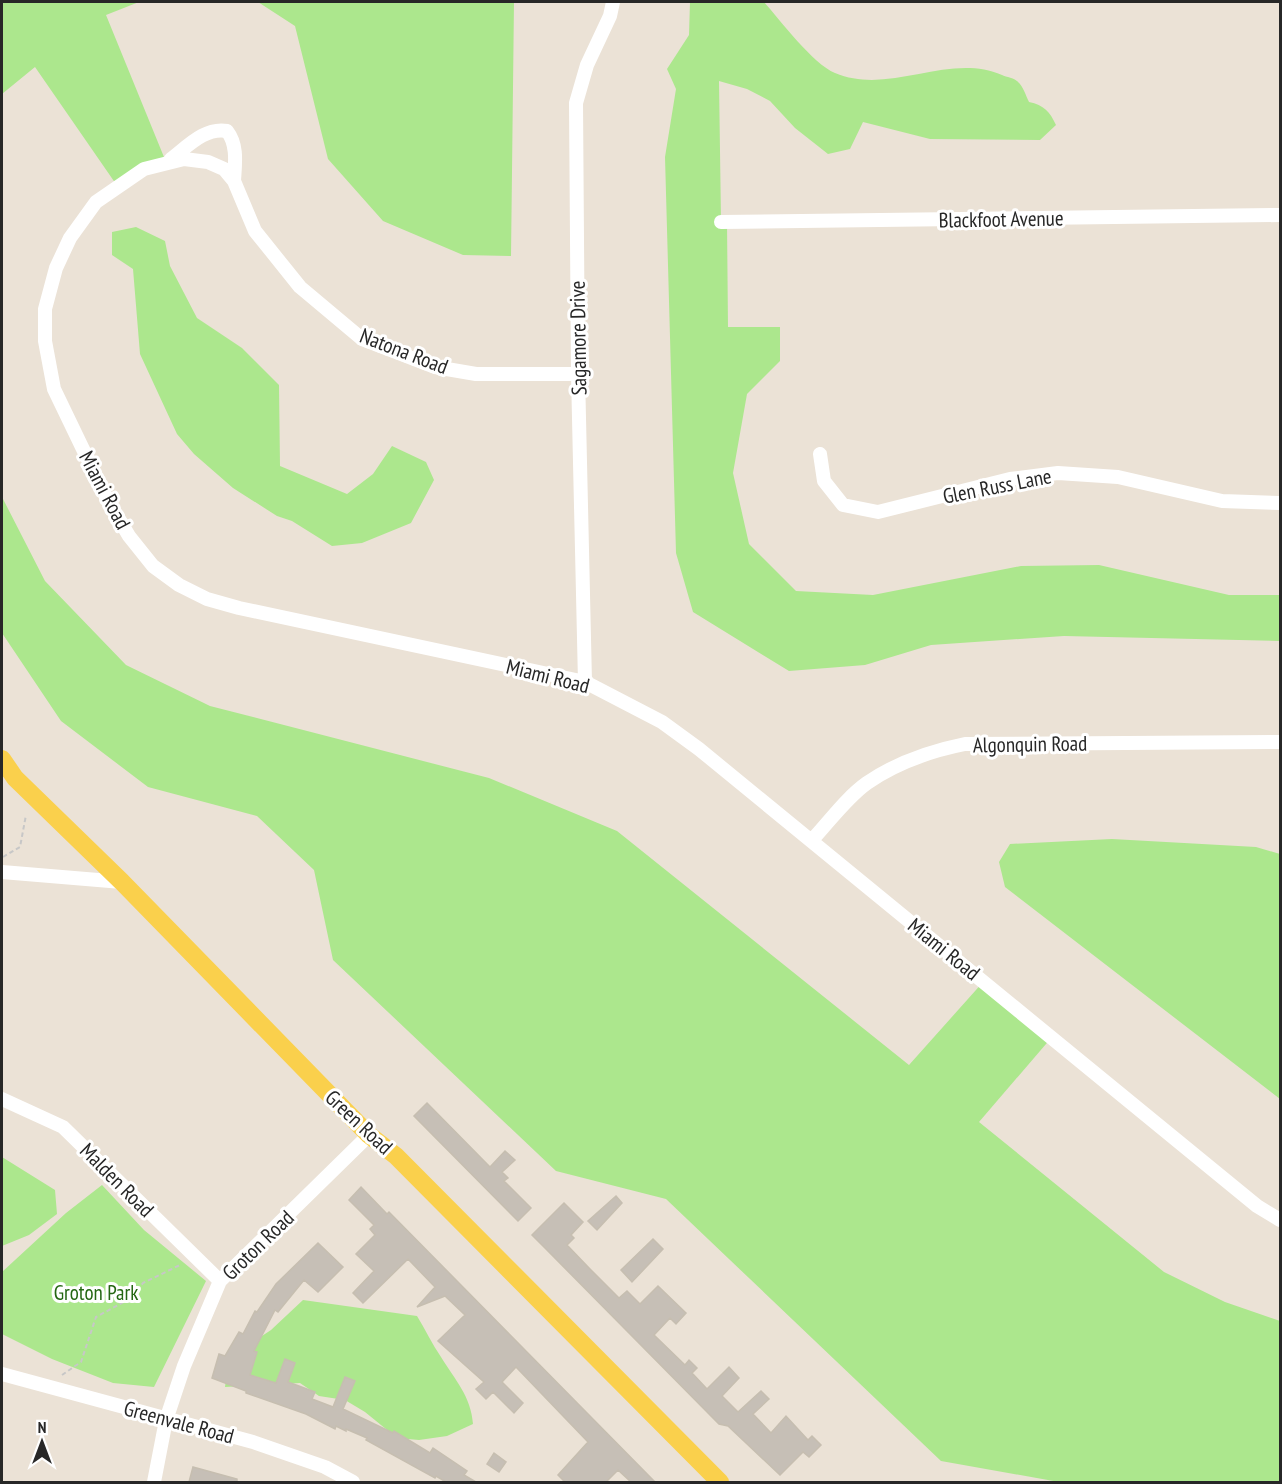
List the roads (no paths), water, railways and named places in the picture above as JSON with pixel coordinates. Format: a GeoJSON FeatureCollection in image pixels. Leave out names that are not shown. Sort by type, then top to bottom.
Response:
{"type":"FeatureCollection","features":[{"type":"Feature","properties":{"kind":"main road","name":"Green Road"},"geometry":{"type":"LineString","coordinates":[[2,759],[15,778],[122,882],[369,1135],[396,1156],[720,1482]]}},
{"type":"Feature","properties":{"kind":"street","name":"Sagamore Drive"},"geometry":{"type":"LineString","coordinates":[[585,682],[578,374],[576,103],[587,65],[610,16],[613,2]]}},
{"type":"Feature","properties":{"kind":"street","name":"Natona Road"},"geometry":{"type":"LineString","coordinates":[[166,162],[206,132],[218,129],[227,131],[232,138],[235,154],[234,181]]}},
{"type":"Feature","properties":{"kind":"street","name":"Natona Road"},"geometry":{"type":"LineString","coordinates":[[184,159],[208,162],[224,169],[234,181],[255,231],[300,287],[362,339],[435,367],[476,374],[578,374]]}},
{"type":"Feature","properties":{"kind":"street","name":"Miami Road"},"geometry":{"type":"LineString","coordinates":[[184,159],[144,169],[96,202],[70,238],[56,268],[45,309],[45,341],[54,389],[106,497],[129,536],[153,567],[179,585],[207,599],[239,608],[585,682],[662,722],[812,840],[1257,1206],[1281,1220]]}},
{"type":"Feature","properties":{"kind":"street","name":"Blackfoot Avenue"},"geometry":{"type":"LineString","coordinates":[[721,222],[1281,215]]}},
{"type":"Feature","properties":{"kind":"street","name":"Glen Russ Lane"},"geometry":{"type":"LineString","coordinates":[[820,454],[824,481],[843,505],[878,512],[1010,479],[1058,473],[1118,477],[1222,501],[1281,503]]}},
{"type":"Feature","properties":{"kind":"street","name":"Algonquin Road"},"geometry":{"type":"LineString","coordinates":[[812,840],[866,784],[910,760],[938,749],[965,744],[1281,742]]}},
{"type":"Feature","properties":{"kind":"street"},"geometry":{"type":"LineString","coordinates":[[2,864],[122,882]]}},
{"type":"Feature","properties":{"kind":"street","name":"Malden Road"},"geometry":{"type":"LineString","coordinates":[[2,1099],[63,1127],[220,1281]]}},
{"type":"Feature","properties":{"kind":"street","name":"Groton Road"},"geometry":{"type":"LineString","coordinates":[[154,1482],[166,1420],[184,1366],[220,1281],[369,1135]]}},
{"type":"Feature","properties":{"kind":"street","name":"Greenvale Road"},"geometry":{"type":"LineString","coordinates":[[2,1374],[253,1442],[325,1467],[352,1482]]}},
{"type":"Feature","properties":{"kind":"park label","name":"Groton Park"},"geometry":{"type":"Point","coordinates":[96,1292]}}]}
